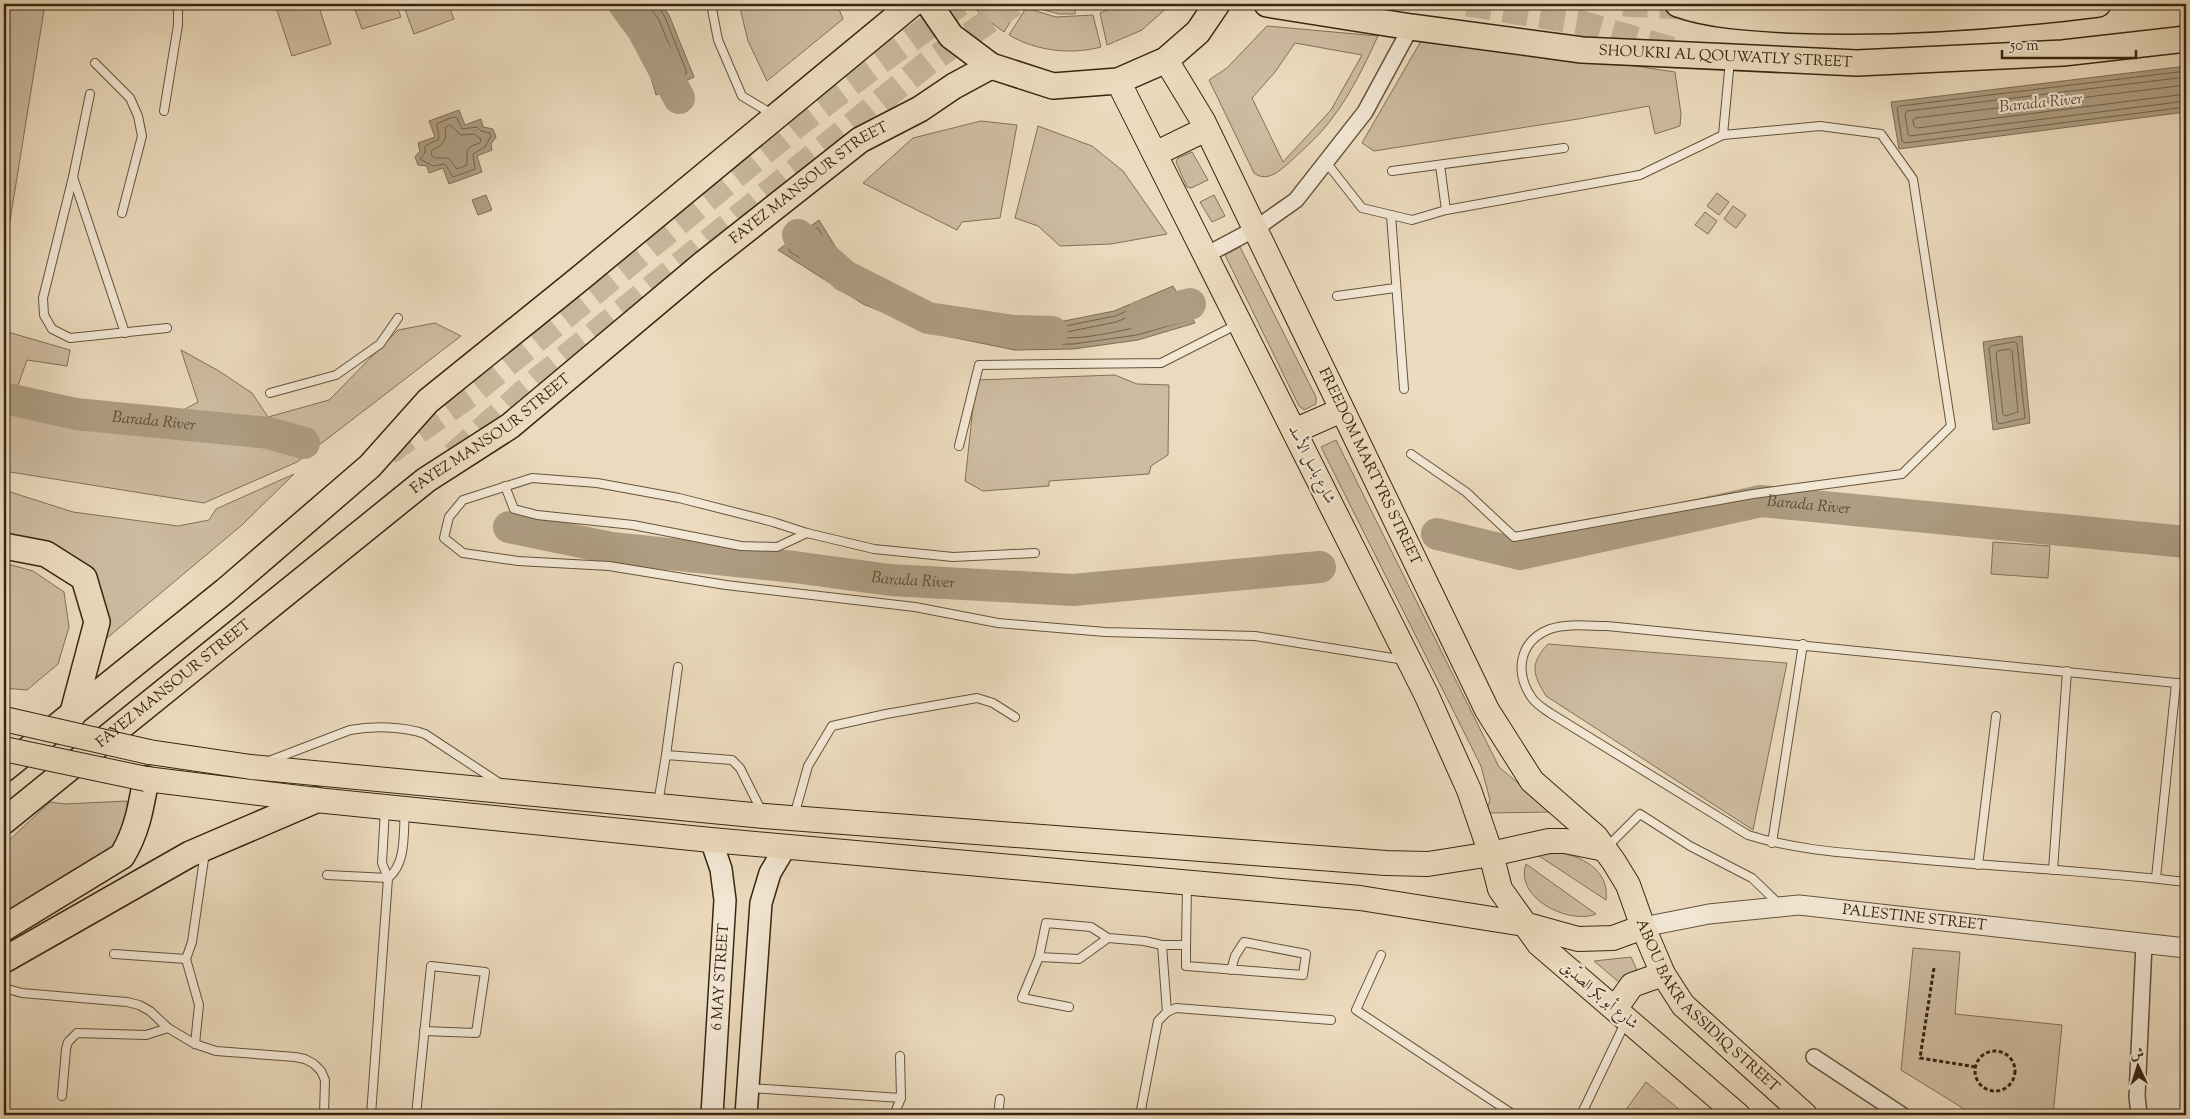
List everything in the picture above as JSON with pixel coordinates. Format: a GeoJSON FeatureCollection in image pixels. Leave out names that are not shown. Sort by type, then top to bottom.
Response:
{"type":"FeatureCollection","features":[{"type":"Feature","properties":{"kind":"highway"},"geometry":{"type":"LineString","coordinates":[[4,769],[225,591],[370,466],[428,401],[912,4]]}},
{"type":"Feature","properties":{"kind":"highway"},"geometry":{"type":"LineString","coordinates":[[929,4],[951,36],[991,66],[1053,86],[1118,81],[1166,60],[1198,32],[1217,4]]}},
{"type":"Feature","properties":{"kind":"highway","name":"SHOUKRI AL QOUWATLY STREET"},"geometry":{"type":"LineString","coordinates":[[1267,4],[1411,27],[1582,50],[1866,63],[2063,53],[2186,39]]}},
{"type":"Feature","properties":{"kind":"highway"},"geometry":{"type":"LineString","coordinates":[[1678,4],[1754,18],[1846,22],[2038,11],[2098,4]]}},
{"type":"Feature","properties":{"kind":"highway","name":"FAYEZ MANSOUR STREET"},"geometry":{"type":"LineString","coordinates":[[4,821],[426,480],[510,426],[703,264],[860,140],[920,109],[954,86],[991,66]]}},
{"type":"Feature","properties":{"kind":"highway"},"geometry":{"type":"LineString","coordinates":[[4,546],[46,554],[84,578],[97,622],[72,716]]}},
{"type":"Feature","properties":{"kind":"highway"},"geometry":{"type":"LineString","coordinates":[[4,928],[122,856],[131,842],[137,825],[146,779]]}},
{"type":"Feature","properties":{"kind":"highway"},"geometry":{"type":"LineString","coordinates":[[4,960],[190,854],[316,800]]}},
{"type":"Feature","properties":{"kind":"main road","name":"FREEDOM MARTYRS STREET"},"geometry":{"type":"LineString","coordinates":[[1166,60],[1206,129],[1487,710],[1532,781],[1596,837],[1628,885]]}},
{"type":"Feature","properties":{"kind":"main road","name":"شارع باسل الأسد"},"geometry":{"type":"LineString","coordinates":[[1118,81],[1409,661],[1469,790],[1491,854]]}},
{"type":"Feature","properties":{"kind":"main road"},"geometry":{"type":"LineString","coordinates":[[1154,154],[1206,129]]}},
{"type":"Feature","properties":{"kind":"main road"},"geometry":{"type":"LineString","coordinates":[[1294,431],[1342,410]]}},
{"type":"Feature","properties":{"kind":"main road"},"geometry":{"type":"LineString","coordinates":[[4,719],[149,752],[251,768],[793,819],[1386,863],[1428,864],[1491,854],[1549,841],[1605,849]]}},
{"type":"Feature","properties":{"kind":"main road"},"geometry":{"type":"LineString","coordinates":[[4,749],[146,779],[316,800],[711,840],[1360,898],[1524,924],[1578,939],[1596,940],[1613,938],[1643,927]]}},
{"type":"Feature","properties":{"kind":"main road","name":"6 MAY STREET"},"geometry":{"type":"LineString","coordinates":[[711,840],[721,869],[725,900],[712,1115]]}},
{"type":"Feature","properties":{"kind":"main road"},"geometry":{"type":"LineString","coordinates":[[746,1115],[761,903],[770,873],[786,846]]}},
{"type":"Feature","properties":{"kind":"main road","name":"شارع أبو بكر الصدّيق"},"geometry":{"type":"LineString","coordinates":[[1491,854],[1500,889],[1539,944],[1738,1115]]}},
{"type":"Feature","properties":{"kind":"main road","name":"ABOU BAKR ASSIDIQ STREET"},"geometry":{"type":"LineString","coordinates":[[1628,885],[1663,974],[1683,1005],[1805,1115]]}},
{"type":"Feature","properties":{"kind":"main road"},"geometry":{"type":"LineString","coordinates":[[1621,1014],[1632,985],[1663,974]]}},
{"type":"Feature","properties":{"kind":"main road"},"geometry":{"type":"LineString","coordinates":[[717,1032],[751,1033]]}},
{"type":"Feature","properties":{"kind":"street"},"geometry":{"type":"LineString","coordinates":[[1206,255],[1255,229],[1296,200],[1365,112],[1411,27]]}},
{"type":"Feature","properties":{"kind":"street","name":"PALESTINE STREET"},"geometry":{"type":"LineString","coordinates":[[1643,927],[1709,914],[1798,905],[2186,948]]}},
{"type":"Feature","properties":{"kind":"street"},"geometry":{"type":"LineString","coordinates":[[2139,1115],[2137,1096],[2144,944]]}},
{"type":"Feature","properties":{"kind":"street"},"geometry":{"type":"LineString","coordinates":[[1814,1056],[1902,1115]]}},
{"type":"Feature","properties":{"kind":"lane"},"geometry":{"type":"LineString","coordinates":[[164,110],[178,26],[178,4]]}},
{"type":"Feature","properties":{"kind":"lane"},"geometry":{"type":"LineString","coordinates":[[711,4],[718,40],[742,96],[776,117]]}},
{"type":"Feature","properties":{"kind":"lane"},"geometry":{"type":"LineString","coordinates":[[1723,135],[1731,57]]}},
{"type":"Feature","properties":{"kind":"lane"},"geometry":{"type":"LineString","coordinates":[[95,63],[130,98],[138,116],[142,136],[122,212]]}},
{"type":"Feature","properties":{"kind":"lane"},"geometry":{"type":"LineString","coordinates":[[90,94],[73,176],[43,298],[44,315],[52,329],[70,338],[167,328]]}},
{"type":"Feature","properties":{"kind":"lane"},"geometry":{"type":"LineString","coordinates":[[1326,162],[1362,208],[1412,220],[1446,210],[1640,175],[1723,135],[1820,126],[1880,134],[1913,179],[1951,426],[1902,474],[1753,494],[1514,537],[1466,492],[1410,454]]}},
{"type":"Feature","properties":{"kind":"lane"},"geometry":{"type":"LineString","coordinates":[[1392,171],[1564,148]]}},
{"type":"Feature","properties":{"kind":"lane"},"geometry":{"type":"LineString","coordinates":[[1440,165],[1446,210]]}},
{"type":"Feature","properties":{"kind":"lane"},"geometry":{"type":"LineString","coordinates":[[73,176],[125,332]]}},
{"type":"Feature","properties":{"kind":"lane"},"geometry":{"type":"LineString","coordinates":[[1391,215],[1404,389]]}},
{"type":"Feature","properties":{"kind":"lane"},"geometry":{"type":"LineString","coordinates":[[1337,296],[1395,288]]}},
{"type":"Feature","properties":{"kind":"lane"},"geometry":{"type":"LineString","coordinates":[[270,394],[336,375],[380,344],[398,318]]}},
{"type":"Feature","properties":{"kind":"lane"},"geometry":{"type":"LineString","coordinates":[[959,446],[979,365],[1161,363],[1240,324]]}},
{"type":"Feature","properties":{"kind":"lane"},"geometry":{"type":"LineString","coordinates":[[1035,553],[952,557],[874,549],[679,498],[597,483],[532,478],[463,500],[449,517],[444,538],[463,553],[509,560],[609,566],[726,585],[914,607],[998,623],[1105,632],[1255,636],[1409,661]]}},
{"type":"Feature","properties":{"kind":"lane"},"geometry":{"type":"LineString","coordinates":[[505,486],[514,508],[537,515],[633,525],[741,546],[777,547],[807,533]]}},
{"type":"Feature","properties":{"kind":"lane"},"geometry":{"type":"LineString","coordinates":[[2186,684],[1803,644],[1709,638],[1607,626],[1572,625],[1551,629],[1534,637],[1521,657],[1522,676],[1532,699],[1550,713],[1748,835],[1772,843],[1820,850],[1978,866],[2054,870],[2186,882]]}},
{"type":"Feature","properties":{"kind":"lane"},"geometry":{"type":"LineString","coordinates":[[1772,843],[1803,644]]}},
{"type":"Feature","properties":{"kind":"lane"},"geometry":{"type":"LineString","coordinates":[[657,806],[678,667]]}},
{"type":"Feature","properties":{"kind":"lane"},"geometry":{"type":"LineString","coordinates":[[2054,870],[2066,671]]}},
{"type":"Feature","properties":{"kind":"lane"},"geometry":{"type":"LineString","coordinates":[[2156,878],[2176,683]]}},
{"type":"Feature","properties":{"kind":"lane"},"geometry":{"type":"LineString","coordinates":[[793,819],[808,766],[832,726],[886,714],[977,698],[992,703],[1015,717]]}},
{"type":"Feature","properties":{"kind":"lane"},"geometry":{"type":"LineString","coordinates":[[1978,866],[1996,716]]}},
{"type":"Feature","properties":{"kind":"lane"},"geometry":{"type":"LineString","coordinates":[[251,768],[350,730],[360,728],[412,729],[425,734],[515,793]]}},
{"type":"Feature","properties":{"kind":"lane"},"geometry":{"type":"LineString","coordinates":[[666,755],[732,760],[740,768],[764,816]]}},
{"type":"Feature","properties":{"kind":"lane"},"geometry":{"type":"LineString","coordinates":[[371,1115],[388,878],[382,863],[395,808]]}},
{"type":"Feature","properties":{"kind":"lane"},"geometry":{"type":"LineString","coordinates":[[388,878],[400,864],[395,808]]}},
{"type":"Feature","properties":{"kind":"lane"},"geometry":{"type":"LineString","coordinates":[[1605,849],[1640,814],[1690,846],[1752,878],[1782,907]]}},
{"type":"Feature","properties":{"kind":"lane"},"geometry":{"type":"LineString","coordinates":[[195,1044],[199,1005],[186,959],[192,942],[206,848]]}},
{"type":"Feature","properties":{"kind":"lane"},"geometry":{"type":"LineString","coordinates":[[327,875],[388,878]]}},
{"type":"Feature","properties":{"kind":"lane"},"geometry":{"type":"LineString","coordinates":[[1188,882],[1186,966],[1231,970],[1303,975],[1306,954],[1244,942],[1235,956],[1231,970]]}},
{"type":"Feature","properties":{"kind":"lane"},"geometry":{"type":"LineString","coordinates":[[1069,1006],[1022,998],[1040,957],[1046,923],[1091,927],[1108,938],[1144,941],[1162,945],[1186,945]]}},
{"type":"Feature","properties":{"kind":"lane"},"geometry":{"type":"LineString","coordinates":[[1040,957],[1079,959],[1108,938]]}},
{"type":"Feature","properties":{"kind":"lane"},"geometry":{"type":"LineString","coordinates":[[1162,945],[1167,1012]]}},
{"type":"Feature","properties":{"kind":"lane"},"geometry":{"type":"LineString","coordinates":[[114,954],[186,959]]}},
{"type":"Feature","properties":{"kind":"lane"},"geometry":{"type":"LineString","coordinates":[[1381,955],[1356,1010],[1514,1115]]}},
{"type":"Feature","properties":{"kind":"lane"},"geometry":{"type":"LineString","coordinates":[[416,1115],[424,1031],[431,966],[485,972],[476,1033],[424,1031]]}},
{"type":"Feature","properties":{"kind":"lane"},"geometry":{"type":"LineString","coordinates":[[4,988],[22,993],[127,1002],[150,1011],[168,1028],[195,1044],[216,1051],[305,1059],[321,1071],[325,1080],[324,1115]]}},
{"type":"Feature","properties":{"kind":"lane"},"geometry":{"type":"LineString","coordinates":[[1140,1115],[1158,1021],[1167,1012],[1176,1008],[1331,1020]]}},
{"type":"Feature","properties":{"kind":"lane"},"geometry":{"type":"LineString","coordinates":[[1581,1115],[1621,1014]]}},
{"type":"Feature","properties":{"kind":"lane"},"geometry":{"type":"LineString","coordinates":[[62,1096],[68,1042],[77,1033],[146,1035],[168,1028]]}},
{"type":"Feature","properties":{"kind":"lane"},"geometry":{"type":"LineString","coordinates":[[894,1115],[901,1098],[900,1056]]}},
{"type":"Feature","properties":{"kind":"lane"},"geometry":{"type":"LineString","coordinates":[[748,1088],[901,1098]]}},
{"type":"Feature","properties":{"kind":"lane"},"geometry":{"type":"LineString","coordinates":[[998,1115],[1000,1099]]}},
{"type":"Feature","properties":{"kind":"path"},"geometry":{"type":"LineString","coordinates":[[1934,968],[1920,1058],[1976,1067]]}},
{"type":"Feature","properties":{"kind":"path"},"geometry":{"type":"LineString","coordinates":[[1988,1052],[2002,1052],[2012,1060],[2015,1073],[2010,1085],[2005,1089],[1992,1091],[1980,1085],[1977,1080],[1976,1067],[1978,1060],[1988,1052]]}},
{"type":"Feature","properties":{"kind":"shaded area"},"geometry":{"type":"Polygon","coordinates":[[[4,4],[45,4],[4,258],[4,4]]]}},
{"type":"Feature","properties":{"kind":"shaded area"},"geometry":{"type":"Polygon","coordinates":[[[275,4],[318,4],[331,44],[292,56],[275,4]]]}},
{"type":"Feature","properties":{"kind":"shaded area"},"geometry":{"type":"Polygon","coordinates":[[[353,4],[396,4],[401,17],[362,29],[353,4]]]}},
{"type":"Feature","properties":{"kind":"shaded area"},"geometry":{"type":"Polygon","coordinates":[[[403,4],[448,4],[454,19],[414,34],[403,4]]]}},
{"type":"Feature","properties":{"kind":"shaded area"},"geometry":{"type":"Polygon","coordinates":[[[739,4],[837,4],[843,19],[767,81],[748,41],[739,4]]]}},
{"type":"Feature","properties":{"kind":"shaded area"},"geometry":{"type":"Polygon","coordinates":[[[971,4],[1021,4],[1004,32],[982,16],[971,4]]]}},
{"type":"Feature","properties":{"kind":"shaded area"},"geometry":{"type":"Polygon","coordinates":[[[1046,4],[1076,4],[1075,14],[1059,14],[1044,10],[1046,4]]]}},
{"type":"Feature","properties":{"kind":"shaded area"},"geometry":{"type":"Polygon","coordinates":[[[1122,4],[1171,4],[1142,30],[1107,45],[1100,13],[1122,4]]]}},
{"type":"Feature","properties":{"kind":"shaded area"},"geometry":{"type":"Polygon","coordinates":[[[1026,8],[1056,17],[1093,15],[1101,47],[1078,51],[1054,50],[1031,45],[1009,35],[1026,8]]]}},
{"type":"Feature","properties":{"kind":"shaded area"},"geometry":{"type":"Polygon","coordinates":[[[1267,26],[1378,36],[1352,88],[1329,123],[1289,163],[1270,176],[1259,176],[1254,173],[1209,80],[1227,68],[1267,26]],[[1295,43],[1275,72],[1252,98],[1283,162],[1331,110],[1362,55],[1295,43]]]}},
{"type":"Feature","properties":{"kind":"shaded area"},"geometry":{"type":"Polygon","coordinates":[[[1425,34],[1675,72],[1681,114],[1680,126],[1655,134],[1649,106],[1374,151],[1362,143],[1425,34]]]}},
{"type":"Feature","properties":{"kind":"shaded area"},"geometry":{"type":"Polygon","coordinates":[[[981,121],[1017,125],[1000,218],[962,222],[957,230],[863,183],[913,138],[981,121]]]}},
{"type":"Feature","properties":{"kind":"shaded area"},"geometry":{"type":"Polygon","coordinates":[[[1038,126],[1092,146],[1123,171],[1167,234],[1111,244],[1060,246],[1038,226],[1015,218],[1038,126]]]}},
{"type":"Feature","properties":{"kind":"shaded area"},"geometry":{"type":"Polygon","coordinates":[[[1192,152],[1208,180],[1191,188],[1187,187],[1176,162],[1178,158],[1192,152]]]}},
{"type":"Feature","properties":{"kind":"shaded area"},"geometry":{"type":"Polygon","coordinates":[[[1717,193],[1729,202],[1719,215],[1707,206],[1717,193]]]}},
{"type":"Feature","properties":{"kind":"shaded area"},"geometry":{"type":"Polygon","coordinates":[[[1214,195],[1225,216],[1212,222],[1200,202],[1214,195]]]}},
{"type":"Feature","properties":{"kind":"shaded area"},"geometry":{"type":"Polygon","coordinates":[[[1733,206],[1746,215],[1736,228],[1724,219],[1733,206]]]}},
{"type":"Feature","properties":{"kind":"shaded area"},"geometry":{"type":"Polygon","coordinates":[[[1705,212],[1717,221],[1708,234],[1695,225],[1705,212]]]}},
{"type":"Feature","properties":{"kind":"shaded area"},"geometry":{"type":"Polygon","coordinates":[[[1240,247],[1316,397],[1316,404],[1304,410],[1299,406],[1225,255],[1240,247]]]}},
{"type":"Feature","properties":{"kind":"shaded area"},"geometry":{"type":"Polygon","coordinates":[[[435,323],[461,336],[297,462],[204,503],[4,471],[4,331],[70,350],[67,366],[27,360],[10,408],[146,430],[198,402],[181,350],[219,371],[252,393],[268,417],[329,400],[398,330],[435,323]]]}},
{"type":"Feature","properties":{"kind":"shaded area"},"geometry":{"type":"Polygon","coordinates":[[[1115,375],[1137,384],[1169,385],[1168,455],[1151,466],[1149,474],[1049,481],[1049,486],[983,491],[965,481],[976,380],[1115,375]]]}},
{"type":"Feature","properties":{"kind":"shaded area"},"geometry":{"type":"Polygon","coordinates":[[[1336,440],[1499,767],[1552,812],[1489,813],[1487,809],[1490,800],[1481,766],[1321,447],[1336,440]]]}},
{"type":"Feature","properties":{"kind":"shaded area"},"geometry":{"type":"Polygon","coordinates":[[[294,474],[242,525],[107,638],[98,602],[4,538],[4,490],[73,512],[178,526],[209,520],[216,509],[294,474]]]}},
{"type":"Feature","properties":{"kind":"shaded area"},"geometry":{"type":"Polygon","coordinates":[[[1993,542],[2050,546],[2048,578],[1991,574],[1993,542]]]}},
{"type":"Feature","properties":{"kind":"shaded area"},"geometry":{"type":"Polygon","coordinates":[[[4,563],[33,571],[64,592],[69,627],[58,664],[27,690],[4,688],[4,563]]]}},
{"type":"Feature","properties":{"kind":"shaded area"},"geometry":{"type":"Polygon","coordinates":[[[1548,644],[1787,663],[1753,830],[1546,696],[1538,682],[1535,670],[1538,658],[1548,644]]]}},
{"type":"Feature","properties":{"kind":"shaded area"},"geometry":{"type":"Polygon","coordinates":[[[127,801],[128,829],[104,858],[4,913],[4,845],[50,802],[65,804],[127,801]]]}},
{"type":"Feature","properties":{"kind":"shaded area"},"geometry":{"type":"Polygon","coordinates":[[[1555,852],[1575,857],[1592,866],[1603,880],[1606,889],[1606,900],[1536,854],[1555,852]]]}},
{"type":"Feature","properties":{"kind":"shaded area"},"geometry":{"type":"Polygon","coordinates":[[[1526,864],[1596,914],[1572,916],[1546,906],[1528,888],[1524,876],[1526,864]]]}},
{"type":"Feature","properties":{"kind":"shaded area"},"geometry":{"type":"Polygon","coordinates":[[[1913,948],[1960,952],[1955,1014],[2062,1025],[2053,1115],[1974,1115],[1901,1070],[1913,948]]]}},
{"type":"Feature","properties":{"kind":"shaded area"},"geometry":{"type":"Polygon","coordinates":[[[1631,957],[1637,970],[1620,983],[1594,961],[1631,957]]]}},
{"type":"Feature","properties":{"kind":"shaded area"},"geometry":{"type":"Polygon","coordinates":[[[1646,1082],[1686,1115],[1622,1115],[1646,1082]]]}},
{"type":"Feature","properties":{"kind":"water"},"geometry":{"type":"Polygon","coordinates":[[[613,4],[661,4],[669,15],[694,77],[656,95],[649,71],[634,36],[613,4]]]}},
{"type":"Feature","properties":{"kind":"water"},"geometry":{"type":"Polygon","coordinates":[[[2186,66],[2186,112],[1899,149],[1891,102],[2186,66]]]}},
{"type":"Feature","properties":{"kind":"water"},"geometry":{"type":"Polygon","coordinates":[[[459,110],[465,125],[481,119],[483,127],[493,129],[496,137],[491,144],[492,150],[477,156],[482,172],[449,184],[443,168],[429,173],[427,166],[418,165],[415,157],[420,151],[418,143],[435,137],[429,121],[459,110]]]}},
{"type":"Feature","properties":{"kind":"water"},"geometry":{"type":"Polygon","coordinates":[[[486,195],[492,210],[478,215],[472,200],[486,195]]]}},
{"type":"Feature","properties":{"kind":"water"},"geometry":{"type":"Polygon","coordinates":[[[819,220],[857,282],[928,318],[1014,331],[1114,311],[1173,286],[1195,323],[1138,340],[1073,349],[1015,350],[936,334],[863,304],[778,250],[819,220]]]}},
{"type":"Feature","properties":{"kind":"water"},"geometry":{"type":"Polygon","coordinates":[[[2022,336],[2030,423],[1993,430],[1983,342],[2022,336]]]}},
{"type":"Feature","properties":{"kind":"waterway","name":"Barada River"},"geometry":{"type":"LineString","coordinates":[[624,4],[643,30],[679,98]]}},
{"type":"Feature","properties":{"kind":"waterway","name":"Barada River"},"geometry":{"type":"LineString","coordinates":[[798,235],[845,276],[928,318],[1014,331],[1052,332]]}},
{"type":"Feature","properties":{"kind":"waterway","name":"Barada River"},"geometry":{"type":"LineString","coordinates":[[1141,316],[1190,304]]}},
{"type":"Feature","properties":{"kind":"waterway","name":"Barada River"},"geometry":{"type":"LineString","coordinates":[[4,398],[76,414],[269,433],[304,443]]}},
{"type":"Feature","properties":{"kind":"waterway","name":"Barada River"},"geometry":{"type":"LineString","coordinates":[[1437,534],[1520,554],[1761,501],[2186,542]]}},
{"type":"Feature","properties":{"kind":"waterway","name":"Barada River"},"geometry":{"type":"LineString","coordinates":[[509,527],[611,548],[794,567],[890,580],[1073,590],[1320,567]]}},
{"type":"Feature","properties":{"kind":"tunnel"},"geometry":{"type":"LineString","coordinates":[[388,453],[474,392],[799,124],[960,4]]}},
{"type":"Feature","properties":{"kind":"tunnel"},"geometry":{"type":"LineString","coordinates":[[453,455],[536,381],[929,62],[1014,4]]}},
{"type":"Feature","properties":{"kind":"tunnel"},"geometry":{"type":"LineString","coordinates":[[1467,4],[1578,22],[1674,50]]}},
{"type":"Feature","properties":{"kind":"tunnel"},"geometry":{"type":"LineString","coordinates":[[1623,4],[1686,7]]}}]}
